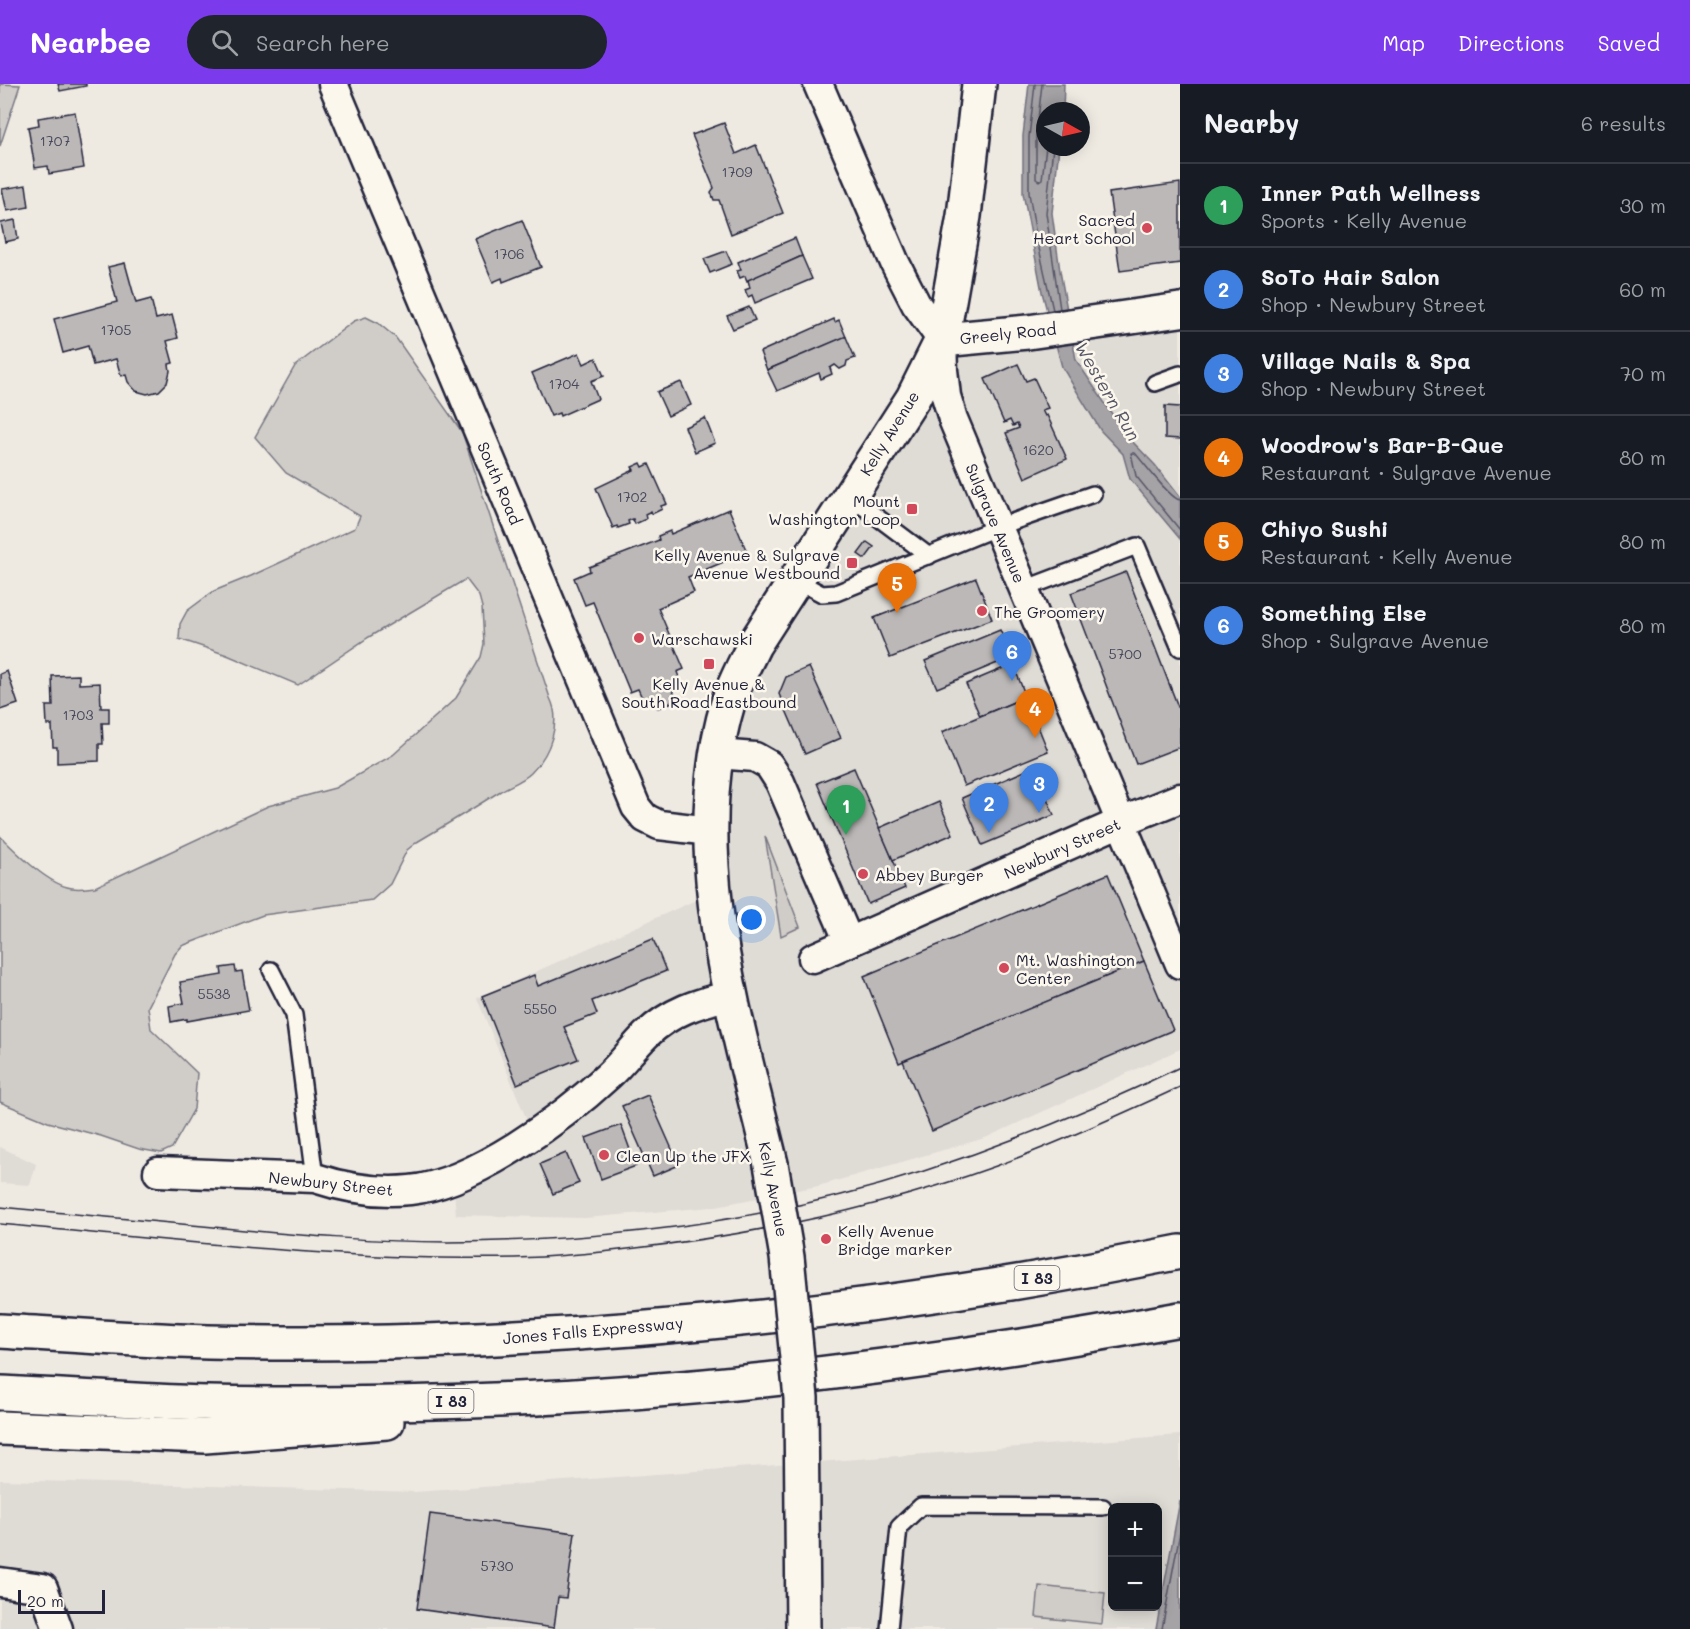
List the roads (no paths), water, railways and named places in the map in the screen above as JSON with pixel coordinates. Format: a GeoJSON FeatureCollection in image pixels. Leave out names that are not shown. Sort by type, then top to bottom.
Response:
{"type":"FeatureCollection","features":[{"type":"Feature","properties":{"kind":"main road","name":"Kelly Avenue"},"geometry":{"type":"LineString","coordinates":[[802,1629],[801,1398],[787,1257],[771,1164],[731,995],[720,936],[710,831],[711,802],[717,754],[729,702],[738,676],[754,645],[913,398],[942,340],[964,216],[979,84]]}},
{"type":"Feature","properties":{"kind":"main road","name":"Greely Road"},"geometry":{"type":"LineString","coordinates":[[942,340],[1028,332],[1180,310]]}},
{"type":"Feature","properties":{"kind":"main road","name":"Jones Falls Expressway"},"geometry":{"type":"LineString","coordinates":[[0,1331],[210,1342],[462,1340],[572,1334],[893,1300],[1090,1270],[1180,1252]]}},
{"type":"Feature","properties":{"kind":"main road","name":"I 83"},"geometry":{"type":"LineString","coordinates":[[0,1393],[210,1403],[329,1404],[472,1401],[577,1395],[900,1365],[1180,1319]]}},
{"type":"Feature","properties":{"kind":"main road"},"geometry":{"type":"LineString","coordinates":[[0,1428],[205,1436],[341,1427],[472,1412],[577,1395]]}},
{"type":"Feature","properties":{"kind":"street","name":"South Road"},"geometry":{"type":"LineString","coordinates":[[333,84],[636,807],[645,818],[659,825],[710,831]]}},
{"type":"Feature","properties":{"kind":"street"},"geometry":{"type":"LineString","coordinates":[[818,84],[895,263],[916,304],[942,340]]}},
{"type":"Feature","properties":{"kind":"street","name":"Sulgrave Avenue"},"geometry":{"type":"LineString","coordinates":[[942,340],[946,396],[953,419],[1180,963]]}},
{"type":"Feature","properties":{"kind":"street"},"geometry":{"type":"LineString","coordinates":[[717,754],[755,757],[770,765],[780,782],[849,942]]}},
{"type":"Feature","properties":{"kind":"street","name":"Newbury Street"},"geometry":{"type":"LineString","coordinates":[[813,958],[1180,798]]}},
{"type":"Feature","properties":{"kind":"street","name":"Newbury Street"},"geometry":{"type":"LineString","coordinates":[[158,1172],[315,1178],[340,1186],[382,1190],[411,1190],[444,1182],[480,1166],[530,1137],[575,1105],[666,1018],[693,1004],[731,995]]}},
{"type":"Feature","properties":{"kind":"street"},"geometry":{"type":"LineString","coordinates":[[0,1582],[43,1588],[58,1629]]}},
{"type":"Feature","properties":{"kind":"lane"},"geometry":{"type":"LineString","coordinates":[[1155,382],[1180,374]]}},
{"type":"Feature","properties":{"kind":"lane"},"geometry":{"type":"LineString","coordinates":[[796,580],[822,594],[836,593],[998,527],[1094,494]]}},
{"type":"Feature","properties":{"kind":"lane"},"geometry":{"type":"LineString","coordinates":[[849,496],[928,556]]}},
{"type":"Feature","properties":{"kind":"lane"},"geometry":{"type":"LineString","coordinates":[[1024,589],[1137,546],[1180,648]]}},
{"type":"Feature","properties":{"kind":"lane"},"geometry":{"type":"LineString","coordinates":[[271,970],[294,1015],[315,1178]]}},
{"type":"Feature","properties":{"kind":"lane"},"geometry":{"type":"LineString","coordinates":[[889,1629],[899,1527],[921,1506],[1103,1507]]}},
{"type":"Feature","properties":{"kind":"water","name":"Western Run"},"geometry":{"type":"Polygon","coordinates":[[[1029,84],[1064,84],[1063,102],[1036,102],[1036,156],[1058,156],[1052,213],[1076,360],[1126,435],[1155,465],[1180,497],[1180,539],[1130,479],[1123,454],[1101,431],[1062,367],[1042,292],[1023,193],[1023,136],[1029,84]]]}},
{"type":"Feature","properties":{"kind":"water"},"geometry":{"type":"Polygon","coordinates":[[[1180,1501],[1180,1629],[1156,1629],[1159,1611],[1162,1611],[1162,1597],[1180,1501]]]}},
{"type":"Feature","properties":{"kind":"tram line"},"geometry":{"type":"LineString","coordinates":[[0,1207],[336,1238],[392,1241],[508,1241],[568,1238],[688,1225],[806,1203],[921,1172],[1052,1124],[1180,1067]]}},
{"type":"Feature","properties":{"kind":"tram line"},"geometry":{"type":"LineString","coordinates":[[0,1224],[193,1243],[386,1256],[515,1258],[621,1250],[773,1227],[908,1195],[1020,1157],[1180,1087]]}},
{"type":"Feature","properties":{"kind":"place","name":"Sacred Heart School"},"geometry":{"type":"Point","coordinates":[1147,228]}},
{"type":"Feature","properties":{"kind":"place","name":"Mount Washington Loop"},"geometry":{"type":"Point","coordinates":[912,509]}},
{"type":"Feature","properties":{"kind":"place","name":"Kelly Avenue & Sulgrave Avenue Westbound"},"geometry":{"type":"Point","coordinates":[852,563]}},
{"type":"Feature","properties":{"kind":"place","name":"The Groomery"},"geometry":{"type":"Point","coordinates":[982,611]}},
{"type":"Feature","properties":{"kind":"place","name":"Chiyo Sushi"},"geometry":{"type":"Point","coordinates":[897,613]}},
{"type":"Feature","properties":{"kind":"place","name":"Warschawski"},"geometry":{"type":"Point","coordinates":[639,638]}},
{"type":"Feature","properties":{"kind":"place","name":"Kelly Avenue & South Road Eastbound"},"geometry":{"type":"Point","coordinates":[709,664]}},
{"type":"Feature","properties":{"kind":"place","name":"Something Else"},"geometry":{"type":"Point","coordinates":[1012,681]}},
{"type":"Feature","properties":{"kind":"place","name":"Woodrow's Bar-B-Que"},"geometry":{"type":"Point","coordinates":[1035,738]}},
{"type":"Feature","properties":{"kind":"place","name":"Village Nails & Spa"},"geometry":{"type":"Point","coordinates":[1039,813]}},
{"type":"Feature","properties":{"kind":"place","name":"SoTo Hair Salon"},"geometry":{"type":"Point","coordinates":[989,833]}},
{"type":"Feature","properties":{"kind":"place","name":"Inner Path Wellness"},"geometry":{"type":"Point","coordinates":[846,835]}},
{"type":"Feature","properties":{"kind":"place","name":"Abbey Burger"},"geometry":{"type":"Point","coordinates":[863,874]}},
{"type":"Feature","properties":{"kind":"place","name":"Mt. Washington Center"},"geometry":{"type":"Point","coordinates":[1004,968]}},
{"type":"Feature","properties":{"kind":"place","name":"Clean Up the JFX"},"geometry":{"type":"Point","coordinates":[604,1155]}},
{"type":"Feature","properties":{"kind":"place","name":"Kelly Avenue Bridge marker"},"geometry":{"type":"Point","coordinates":[826,1239]}}]}
